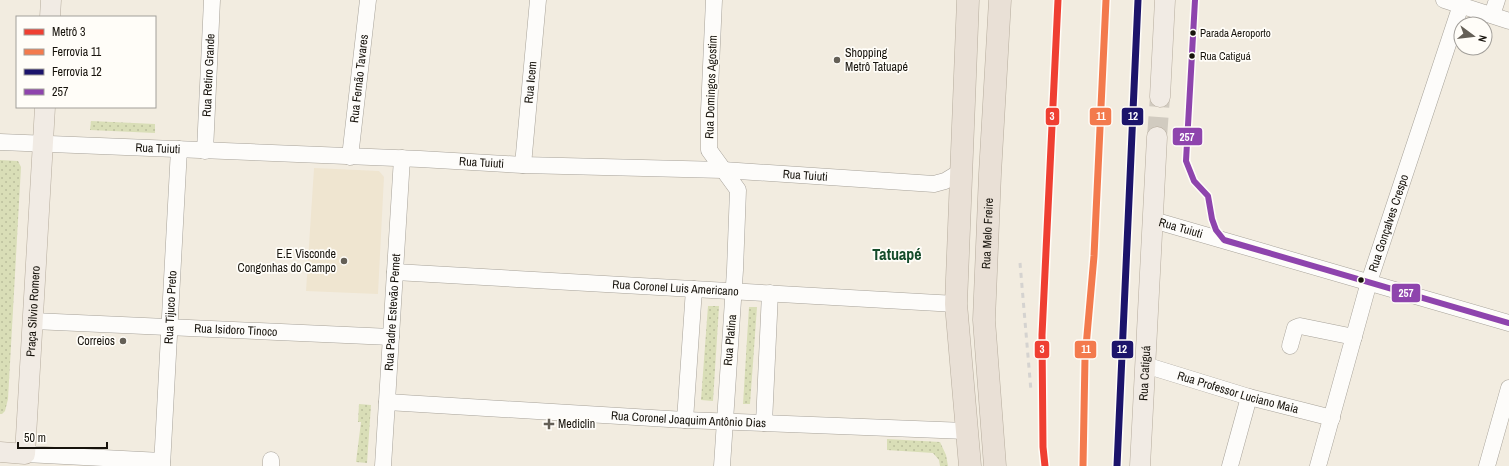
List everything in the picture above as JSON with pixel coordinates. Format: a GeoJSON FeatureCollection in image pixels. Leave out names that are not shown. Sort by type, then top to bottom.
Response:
{"type":"FeatureCollection","features":[{"type":"Feature","properties":{"kind":"highway"},"geometry":{"type":"LineString","coordinates":[[968,0],[960,172],[956,304],[970,466]]}},
{"type":"Feature","properties":{"kind":"highway","name":"Rua Melo Freire"},"geometry":{"type":"LineString","coordinates":[[995,466],[984,320],[990,174],[1000,0]]}},
{"type":"Feature","properties":{"kind":"main road"},"geometry":{"type":"LineString","coordinates":[[50,16],[51,0]]}},
{"type":"Feature","properties":{"kind":"main road"},"geometry":{"type":"LineString","coordinates":[[1160,97],[1165,0]]}},
{"type":"Feature","properties":{"kind":"main road","name":"Praça Silvio Romero"},"geometry":{"type":"LineString","coordinates":[[25,454],[45,108]]}},
{"type":"Feature","properties":{"kind":"main road","name":"Rua Catiguá"},"geometry":{"type":"LineString","coordinates":[[1140,466],[1157,137]]}},
{"type":"Feature","properties":{"kind":"main road"},"geometry":{"type":"LineString","coordinates":[[0,452],[25,454]]}},
{"type":"Feature","properties":{"kind":"street","name":"Rua Retiro Grande"},"geometry":{"type":"LineString","coordinates":[[205,151],[212,0]]}},
{"type":"Feature","properties":{"kind":"street","name":"Rua Fernão Tavares"},"geometry":{"type":"LineString","coordinates":[[350,157],[368,0]]}},
{"type":"Feature","properties":{"kind":"street","name":"Rua Icem"},"geometry":{"type":"LineString","coordinates":[[523,165],[538,0]]}},
{"type":"Feature","properties":{"kind":"street","name":"Rua Domingos Agostim"},"geometry":{"type":"LineString","coordinates":[[714,0],[709,111],[710,150],[723,170]]}},
{"type":"Feature","properties":{"kind":"street"},"geometry":{"type":"LineString","coordinates":[[1444,0],[1509,21]]}},
{"type":"Feature","properties":{"kind":"street"},"geometry":{"type":"LineString","coordinates":[[1492,15],[1497,0]]}},
{"type":"Feature","properties":{"kind":"street","name":"Rua Gonçalves Crespo"},"geometry":{"type":"LineString","coordinates":[[1318,466],[1369,282],[1461,5]]}},
{"type":"Feature","properties":{"kind":"street","name":"Rua Tuiuti"},"geometry":{"type":"LineString","coordinates":[[0,142],[402,158],[523,165],[723,170],[934,184],[945,181],[960,172]]}},
{"type":"Feature","properties":{"kind":"street","name":"Rua Tijuco Preto"},"geometry":{"type":"LineString","coordinates":[[162,464],[178,149]]}},
{"type":"Feature","properties":{"kind":"street","name":"Rua Padre Estevão Pernet"},"geometry":{"type":"LineString","coordinates":[[382,466],[402,158]]}},
{"type":"Feature","properties":{"kind":"street","name":"Rua Platina"},"geometry":{"type":"LineString","coordinates":[[722,466],[734,292],[738,190],[723,170]]}},
{"type":"Feature","properties":{"kind":"street","name":"Rua Tuiuti"},"geometry":{"type":"LineString","coordinates":[[1153,220],[1509,324]]}},
{"type":"Feature","properties":{"kind":"street","name":"Rua Coronel Luis Americano"},"geometry":{"type":"LineString","coordinates":[[395,272],[956,304]]}},
{"type":"Feature","properties":{"kind":"street"},"geometry":{"type":"LineString","coordinates":[[685,420],[694,289]]}},
{"type":"Feature","properties":{"kind":"street"},"geometry":{"type":"LineString","coordinates":[[764,423],[770,293]]}},
{"type":"Feature","properties":{"kind":"street","name":"Rua Isidoro Tinoco"},"geometry":{"type":"LineString","coordinates":[[33,321],[390,337]]}},
{"type":"Feature","properties":{"kind":"street"},"geometry":{"type":"LineString","coordinates":[[1290,346],[1295,328],[1300,326],[1354,337]]}},
{"type":"Feature","properties":{"kind":"street","name":"Rua Professor Luciano Maia"},"geometry":{"type":"LineString","coordinates":[[1145,365],[1249,397],[1332,418]]}},
{"type":"Feature","properties":{"kind":"street"},"geometry":{"type":"LineString","coordinates":[[1487,466],[1509,388]]}},
{"type":"Feature","properties":{"kind":"street"},"geometry":{"type":"LineString","coordinates":[[1230,466],[1249,397]]}},
{"type":"Feature","properties":{"kind":"street","name":"Rua Coronel Joaquim Antônio Dias"},"geometry":{"type":"LineString","coordinates":[[387,402],[685,420],[966,431]]}},
{"type":"Feature","properties":{"kind":"street"},"geometry":{"type":"LineString","coordinates":[[25,454],[162,464]]}},
{"type":"Feature","properties":{"kind":"shaded area","name":"E.E Visconde Congonhas do Campo"},"geometry":{"type":"Polygon","coordinates":[[[314,168],[379,171],[384,177],[378,294],[306,291],[314,168]]]}},
{"type":"Feature","properties":{"kind":"green space"},"geometry":{"type":"Polygon","coordinates":[[[91,121],[155,124],[155,133],[90,130],[91,121]]]}},
{"type":"Feature","properties":{"kind":"green space"},"geometry":{"type":"Polygon","coordinates":[[[0,160],[18,161],[21,167],[8,399],[5,411],[2,414],[0,414],[0,160]]]}},
{"type":"Feature","properties":{"kind":"green space"},"geometry":{"type":"Polygon","coordinates":[[[708,306],[719,306],[713,401],[701,400],[708,306]]]}},
{"type":"Feature","properties":{"kind":"green space"},"geometry":{"type":"Polygon","coordinates":[[[749,307],[757,307],[750,404],[743,404],[749,307]]]}},
{"type":"Feature","properties":{"kind":"green space"},"geometry":{"type":"Polygon","coordinates":[[[359,404],[371,405],[367,463],[356,462],[361,422],[358,422],[359,404]]]}},
{"type":"Feature","properties":{"kind":"green space"},"geometry":{"type":"Polygon","coordinates":[[[887,439],[940,442],[946,455],[948,466],[940,466],[939,460],[933,453],[887,450],[887,439]]]}},
{"type":"Feature","properties":{"kind":"tunnel"},"geometry":{"type":"LineString","coordinates":[[1157,137],[1160,97]]}},
{"type":"Feature","properties":{"kind":"railway"},"geometry":{"type":"LineString","coordinates":[[1020,263],[1031,391]]}},
{"type":"Feature","properties":{"kind":"metro line","name":"3"},"geometry":{"type":"LineString","coordinates":[[1045,466],[1043,447],[1042,335],[1058,0]]}},
{"type":"Feature","properties":{"kind":"rail line","name":"11"},"geometry":{"type":"LineString","coordinates":[[1083,466],[1085,358],[1094,256],[1106,0]]}},
{"type":"Feature","properties":{"kind":"rail line","name":"12"},"geometry":{"type":"LineString","coordinates":[[1117,466],[1138,0]]}},
{"type":"Feature","properties":{"kind":"transit line","name":"257"},"geometry":{"type":"LineString","coordinates":[[1195,0],[1186,161],[1194,181],[1208,196],[1212,219],[1216,230],[1224,240],[1509,323]]}},
{"type":"Feature","properties":{"kind":"place","name":"Parada Aeroporto"},"geometry":{"type":"Point","coordinates":[1193,33]}},
{"type":"Feature","properties":{"kind":"place","name":"Rua Catiguá"},"geometry":{"type":"Point","coordinates":[1192,56]}},
{"type":"Feature","properties":{"kind":"place","name":"Shopping Metrô Tatuapé"},"geometry":{"type":"Point","coordinates":[837,60]}},
{"type":"Feature","properties":{"kind":"place","name":"E.E Visconde Congonhas do Campo"},"geometry":{"type":"Point","coordinates":[344,261]}},
{"type":"Feature","properties":{"kind":"place","name":"Correios"},"geometry":{"type":"Point","coordinates":[123,341]}},
{"type":"Feature","properties":{"kind":"place","name":"Mediclin"},"geometry":{"type":"Point","coordinates":[549,424]}},
{"type":"Feature","properties":{"kind":"district","name":"Tatuapé"},"geometry":{"type":"Point","coordinates":[897,254]}}]}
